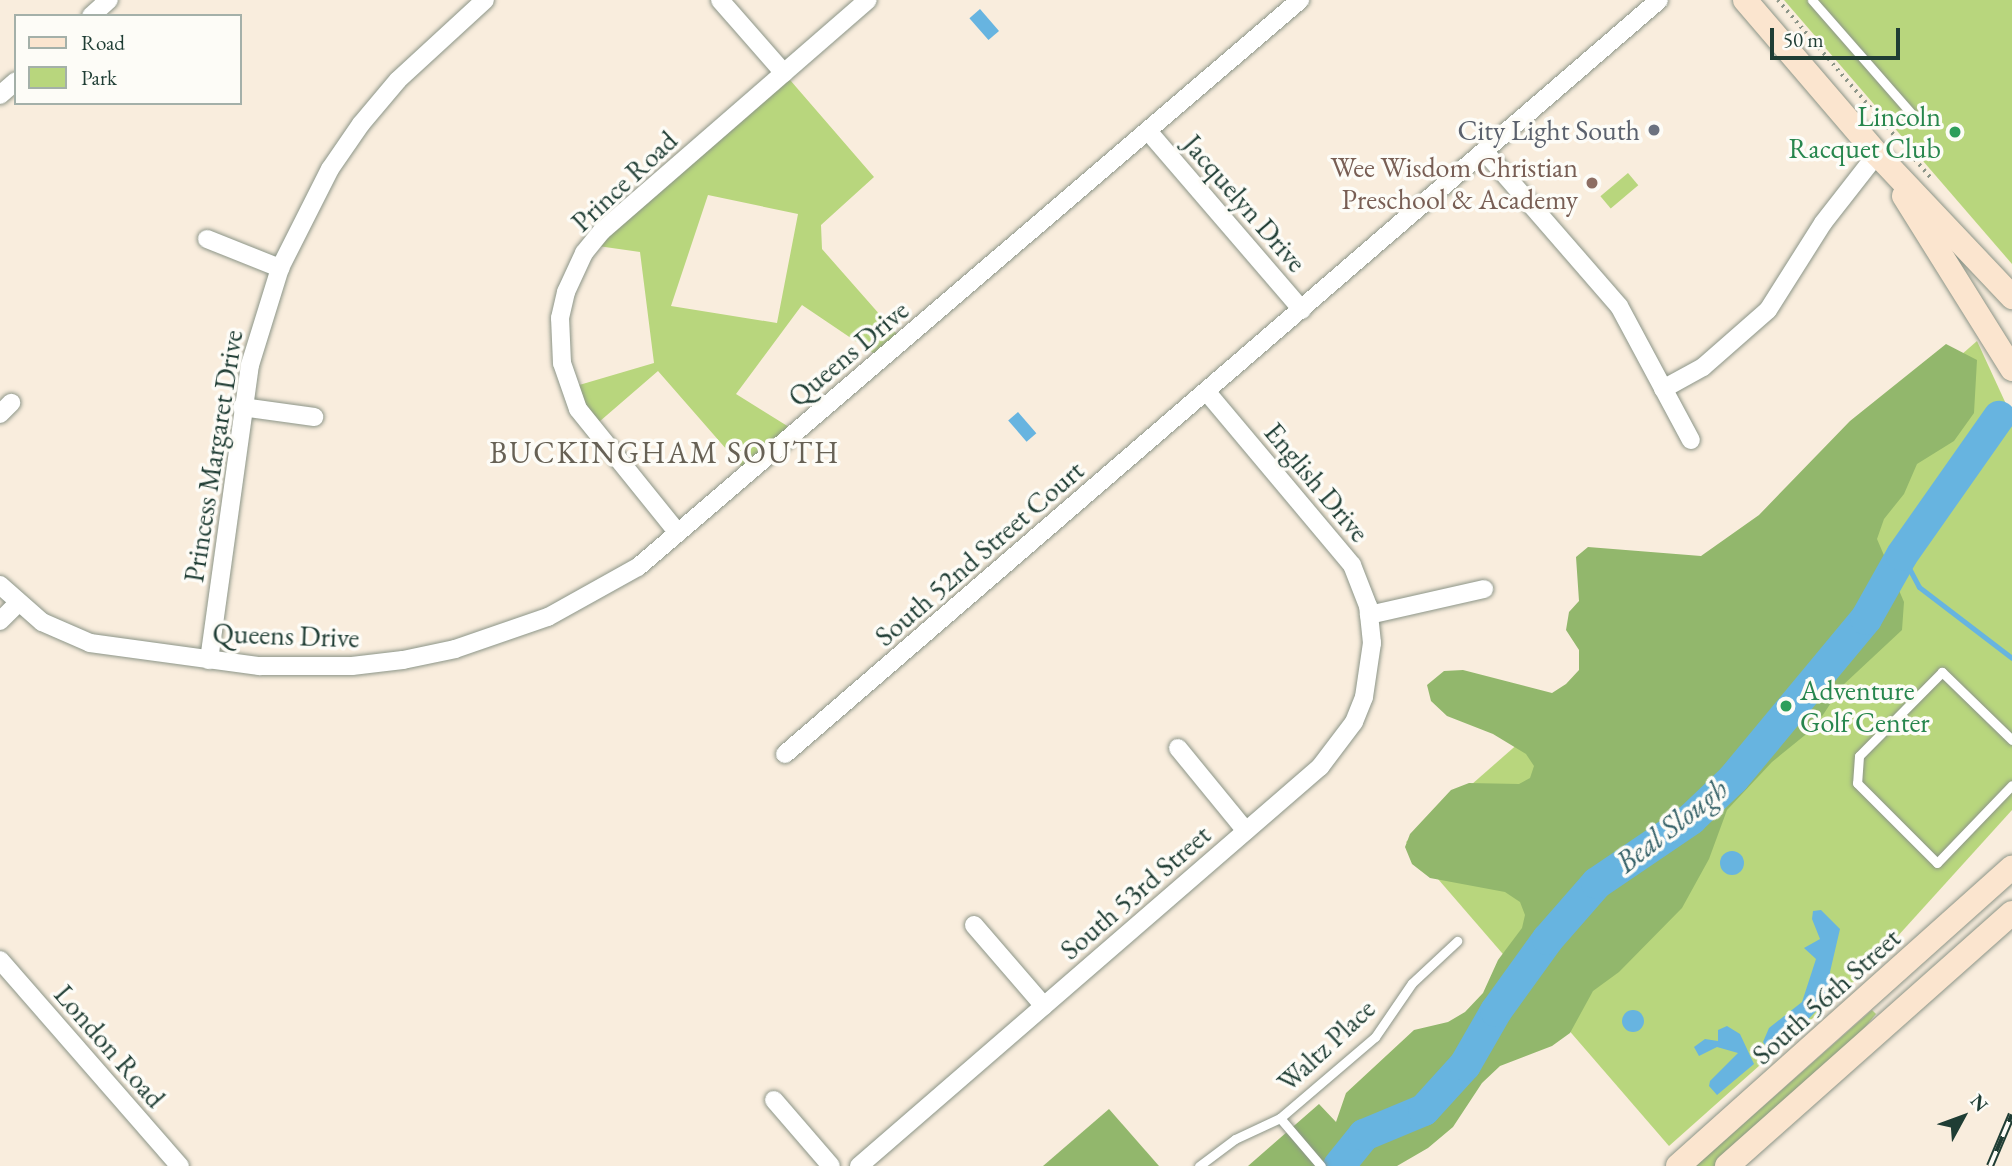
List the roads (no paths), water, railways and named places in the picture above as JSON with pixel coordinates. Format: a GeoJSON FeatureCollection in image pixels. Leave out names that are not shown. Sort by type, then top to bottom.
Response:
{"type":"FeatureCollection","features":[{"type":"Feature","properties":{"kind":"main road"},"geometry":{"type":"LineString","coordinates":[[1745,0],[1877,154],[2012,297]]}},
{"type":"Feature","properties":{"kind":"main road"},"geometry":{"type":"LineString","coordinates":[[1877,154],[2012,369]]}},
{"type":"Feature","properties":{"kind":"main road","name":"South 56th Street"},"geometry":{"type":"LineString","coordinates":[[1678,1166],[2012,867]]}},
{"type":"Feature","properties":{"kind":"main road"},"geometry":{"type":"LineString","coordinates":[[1727,1166],[2012,913]]}},
{"type":"Feature","properties":{"kind":"street"},"geometry":{"type":"LineString","coordinates":[[93,14],[109,0]]}},
{"type":"Feature","properties":{"kind":"street","name":"Princess Margaret Drive"},"geometry":{"type":"LineString","coordinates":[[209,660],[242,407],[263,315],[280,268],[330,169],[361,124],[415,63],[485,0]]}},
{"type":"Feature","properties":{"kind":"street"},"geometry":{"type":"LineString","coordinates":[[720,0],[783,73]]}},
{"type":"Feature","properties":{"kind":"street","name":"Prince Road"},"geometry":{"type":"LineString","coordinates":[[678,533],[578,409],[562,363],[560,318],[566,292],[584,253],[602,231],[868,0]]}},
{"type":"Feature","properties":{"kind":"street","name":"Queens Drive"},"geometry":{"type":"LineString","coordinates":[[0,585],[42,622],[90,643],[272,666],[352,666],[455,649],[536,622],[594,594],[638,567],[1300,0]]}},
{"type":"Feature","properties":{"kind":"street","name":"South 52nd Street Court"},"geometry":{"type":"LineString","coordinates":[[785,754],[1659,0]]}},
{"type":"Feature","properties":{"kind":"street"},"geometry":{"type":"LineString","coordinates":[[0,95],[14,83]]}},
{"type":"Feature","properties":{"kind":"street","name":"Jacquelyn Drive"},"geometry":{"type":"LineString","coordinates":[[1148,131],[1301,310]]}},
{"type":"Feature","properties":{"kind":"street"},"geometry":{"type":"LineString","coordinates":[[1485,152],[1619,306],[1691,440]]}},
{"type":"Feature","properties":{"kind":"street"},"geometry":{"type":"LineString","coordinates":[[1663,389],[1703,367],[1769,310],[1823,223],[1877,154]]}},
{"type":"Feature","properties":{"kind":"street"},"geometry":{"type":"LineString","coordinates":[[207,239],[280,268]]}},
{"type":"Feature","properties":{"kind":"street","name":"English Drive"},"geometry":{"type":"LineString","coordinates":[[1207,392],[1338,543],[1352,565],[1369,615]]}},
{"type":"Feature","properties":{"kind":"street"},"geometry":{"type":"LineString","coordinates":[[242,407],[314,417]]}},
{"type":"Feature","properties":{"kind":"street"},"geometry":{"type":"LineString","coordinates":[[1369,615],[1484,589]]}},
{"type":"Feature","properties":{"kind":"street"},"geometry":{"type":"LineString","coordinates":[[0,621],[18,603]]}},
{"type":"Feature","properties":{"kind":"street","name":"South 53rd Street"},"geometry":{"type":"LineString","coordinates":[[859,1166],[1320,766],[1354,722],[1370,670],[1369,615]]}},
{"type":"Feature","properties":{"kind":"street"},"geometry":{"type":"LineString","coordinates":[[1178,748],[1246,831]]}},
{"type":"Feature","properties":{"kind":"street"},"geometry":{"type":"LineString","coordinates":[[974,925],[1044,1006]]}},
{"type":"Feature","properties":{"kind":"street","name":"London Road"},"geometry":{"type":"LineString","coordinates":[[0,960],[180,1166]]}},
{"type":"Feature","properties":{"kind":"street"},"geometry":{"type":"LineString","coordinates":[[774,1100],[831,1166]]}},
{"type":"Feature","properties":{"kind":"lane"},"geometry":{"type":"LineString","coordinates":[[1812,0],[1916,119]]}},
{"type":"Feature","properties":{"kind":"lane"},"geometry":{"type":"LineString","coordinates":[[2012,740],[1942,672],[1859,756],[1857,783],[1937,863],[2012,785]]}},
{"type":"Feature","properties":{"kind":"lane","name":"Waltz Place"},"geometry":{"type":"LineString","coordinates":[[1199,1166],[1227,1144],[1280,1118],[1382,1030],[1412,983],[1457,941]]}},
{"type":"Feature","properties":{"kind":"lane","name":"Waltz Place"},"geometry":{"type":"LineString","coordinates":[[1280,1118],[1321,1166]]}},
{"type":"Feature","properties":{"kind":"water"},"geometry":{"type":"Polygon","coordinates":[[[980,9],[999,31],[988,40],[969,18],[980,9]]]}},
{"type":"Feature","properties":{"kind":"water"},"geometry":{"type":"Polygon","coordinates":[[[1018,412],[1036,433],[1027,442],[1008,421],[1018,412]]]}},
{"type":"Feature","properties":{"kind":"water"},"geometry":{"type":"Polygon","coordinates":[[[1732,851],[1741,854],[1744,863],[1741,872],[1732,875],[1723,872],[1720,863],[1723,854],[1732,851]]]}},
{"type":"Feature","properties":{"kind":"water"},"geometry":{"type":"Polygon","coordinates":[[[1821,910],[1840,929],[1830,972],[1834,992],[1800,1028],[1767,1048],[1763,1042],[1769,1028],[1802,1002],[1816,959],[1804,948],[1820,939],[1812,919],[1813,911],[1821,910]]]}},
{"type":"Feature","properties":{"kind":"water"},"geometry":{"type":"Polygon","coordinates":[[[1633,1010],[1641,1013],[1644,1021],[1641,1029],[1633,1032],[1625,1029],[1622,1021],[1625,1013],[1633,1010]]]}},
{"type":"Feature","properties":{"kind":"water"},"geometry":{"type":"Polygon","coordinates":[[[1727,1026],[1740,1034],[1754,1064],[1717,1095],[1709,1086],[1710,1081],[1738,1053],[1717,1047],[1699,1056],[1694,1047],[1705,1039],[1718,1041],[1718,1030],[1727,1026]]]}},
{"type":"Feature","properties":{"kind":"waterway","name":"Beal Slough"},"geometry":{"type":"LineString","coordinates":[[1339,1166],[1364,1135],[1424,1110],[1465,1065],[1496,1011],[1548,939],[1597,883],[1691,819],[1733,779],[1866,619],[1902,555],[1999,417]]}},
{"type":"Feature","properties":{"kind":"waterway"},"geometry":{"type":"LineString","coordinates":[[1902,555],[1919,587],[2012,658]]}},
{"type":"Feature","properties":{"kind":"railway"},"geometry":{"type":"LineString","coordinates":[[1990,1166],[2012,1114]]}},
{"type":"Feature","properties":{"kind":"place","name":"City Light South"},"geometry":{"type":"Point","coordinates":[1654,130]}},
{"type":"Feature","properties":{"kind":"place","name":"Lincoln Racquet Club"},"geometry":{"type":"Point","coordinates":[1955,132]}},
{"type":"Feature","properties":{"kind":"place","name":"Wee Wisdom Christian Preschool & Academy"},"geometry":{"type":"Point","coordinates":[1592,183]}},
{"type":"Feature","properties":{"kind":"place","name":"Adventure Golf Center"},"geometry":{"type":"Point","coordinates":[1786,706]}},
{"type":"Feature","properties":{"kind":"district","name":"BUCKINGHAM SOUTH"},"geometry":{"type":"Point","coordinates":[665,453]}}]}
